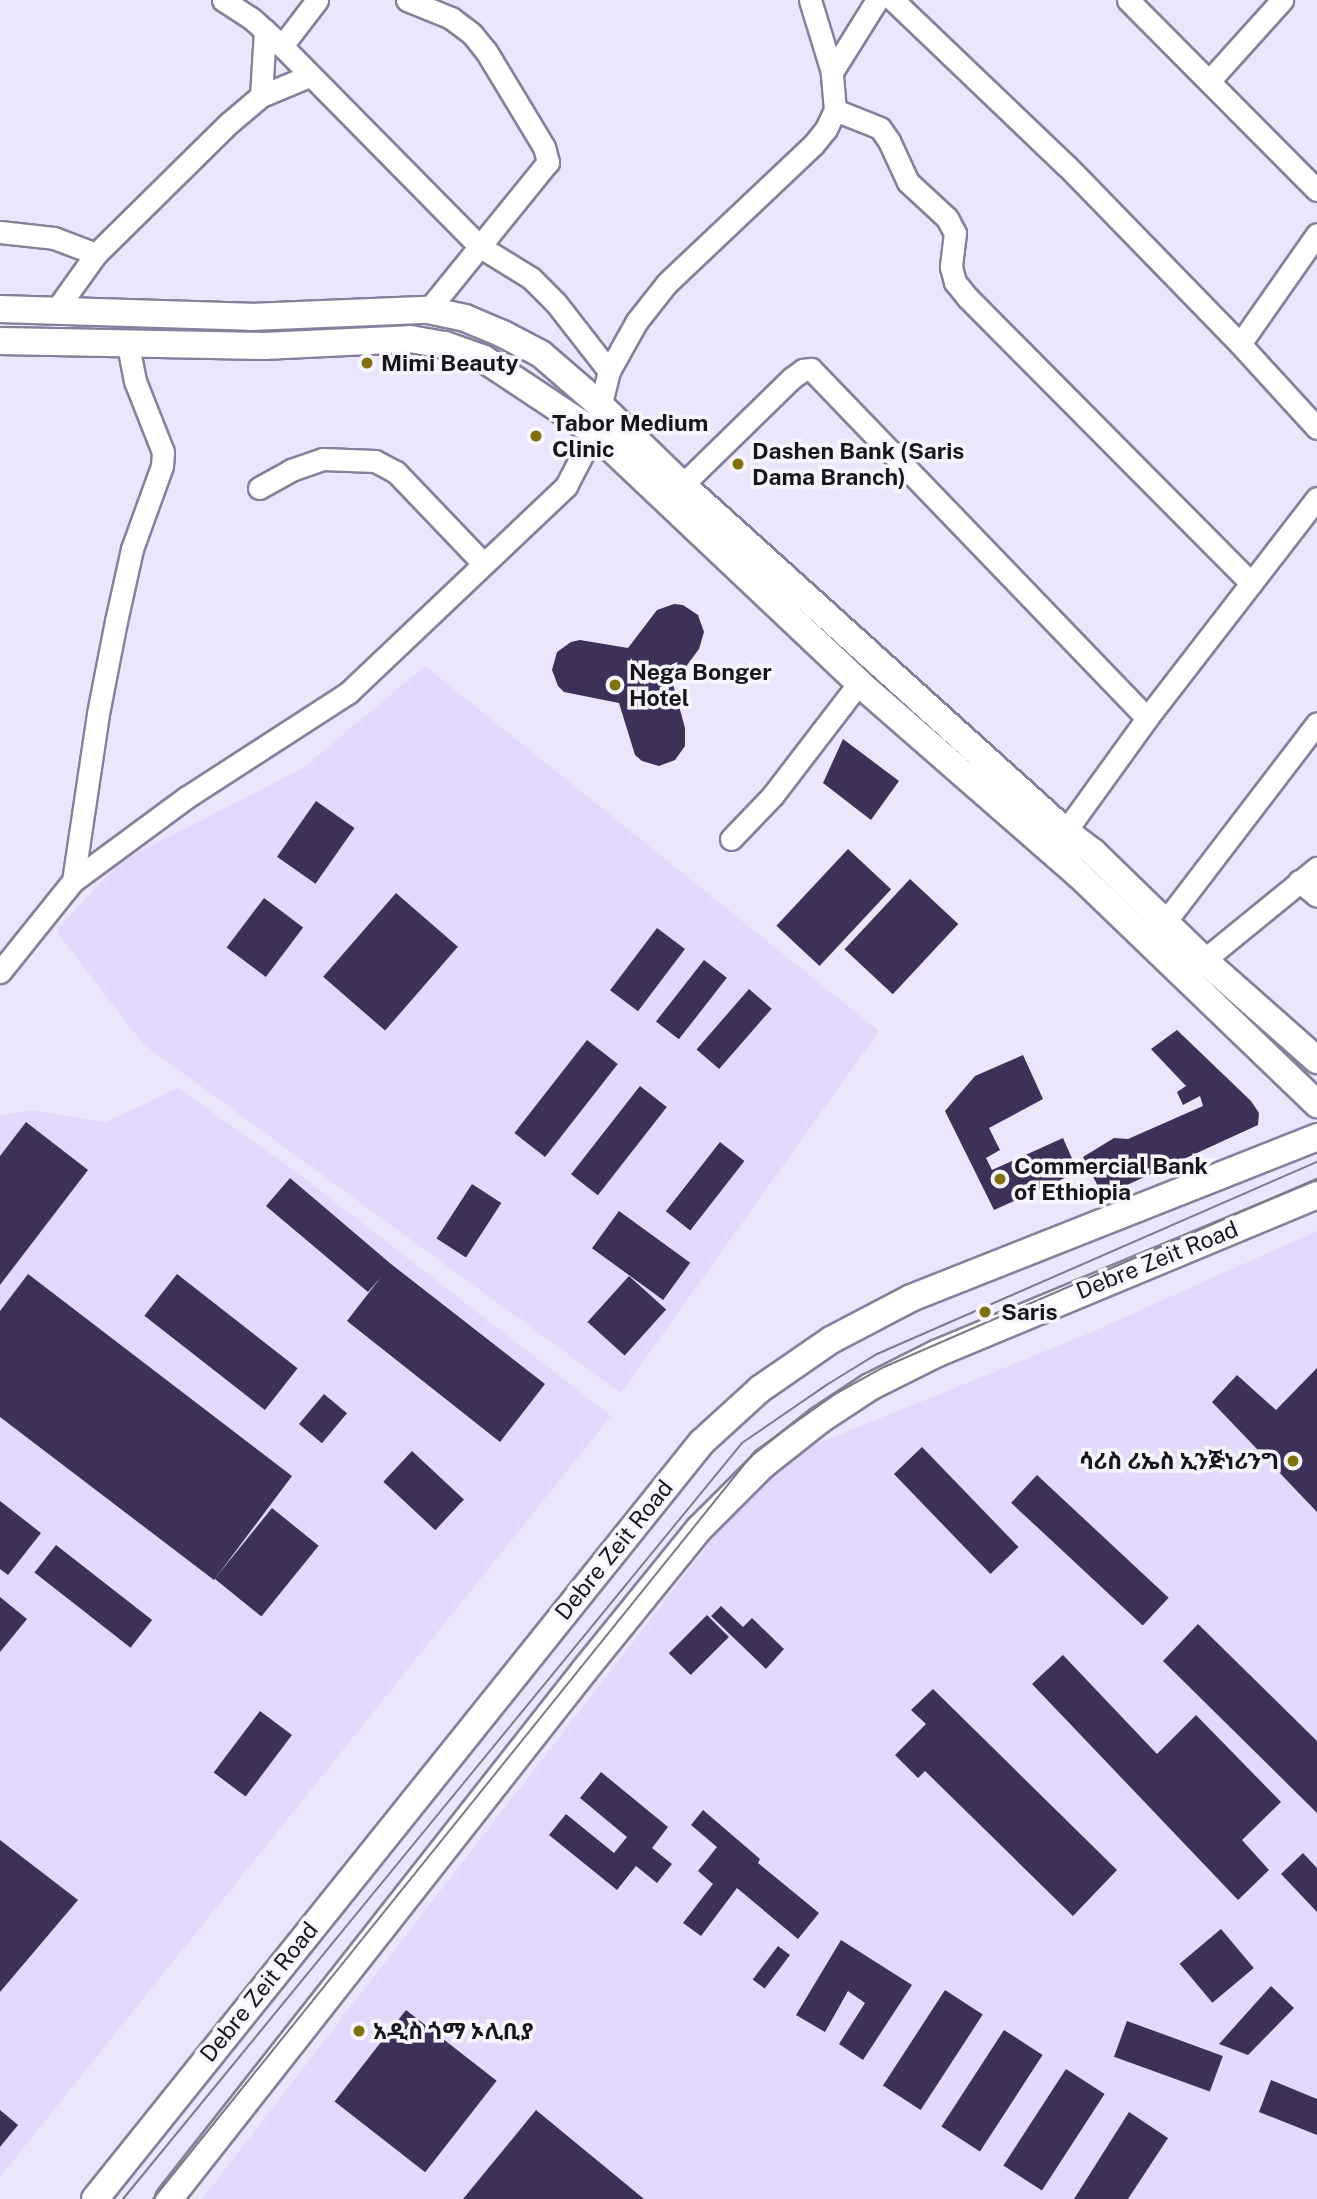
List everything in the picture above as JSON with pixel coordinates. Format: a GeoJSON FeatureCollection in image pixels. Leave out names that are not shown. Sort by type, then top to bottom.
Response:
{"type":"FeatureCollection","features":[{"type":"Feature","properties":{"kind":"main road"},"geometry":{"type":"LineString","coordinates":[[0,309],[250,317],[428,310],[466,318],[541,354],[599,404],[674,492],[859,683],[1058,841],[1093,852],[1204,960],[1317,1060]]}},
{"type":"Feature","properties":{"kind":"main road"},"geometry":{"type":"LineString","coordinates":[[0,341],[264,346],[381,338],[444,345],[484,359],[594,432],[674,492],[1058,841],[1317,1104]]}},
{"type":"Feature","properties":{"kind":"main road","name":"Debre Zeit Road"},"geometry":{"type":"LineString","coordinates":[[95,2199],[702,1442],[760,1389],[831,1340],[911,1298],[1317,1137]]}},
{"type":"Feature","properties":{"kind":"main road","name":"Debre Zeit Road"},"geometry":{"type":"LineString","coordinates":[[169,2199],[592,1661],[699,1529],[763,1465],[820,1420],[870,1387],[938,1353],[1317,1195]]}},
{"type":"Feature","properties":{"kind":"street"},"geometry":{"type":"LineString","coordinates":[[223,0],[265,30],[282,46],[479,246],[531,278],[556,303],[608,371]]}},
{"type":"Feature","properties":{"kind":"street"},"geometry":{"type":"LineString","coordinates":[[282,46],[317,0]]}},
{"type":"Feature","properties":{"kind":"street"},"geometry":{"type":"LineString","coordinates":[[407,0],[451,18],[486,51],[547,155],[548,162],[428,310]]}},
{"type":"Feature","properties":{"kind":"street"},"geometry":{"type":"LineString","coordinates":[[0,972],[73,881],[187,797],[348,693],[566,486],[594,432],[608,371],[638,321],[667,283],[813,145],[835,110],[832,72],[810,0]]}},
{"type":"Feature","properties":{"kind":"street"},"geometry":{"type":"LineString","coordinates":[[832,72],[877,0]]}},
{"type":"Feature","properties":{"kind":"street"},"geometry":{"type":"LineString","coordinates":[[893,0],[1067,166],[1240,344],[1317,428]]}},
{"type":"Feature","properties":{"kind":"street"},"geometry":{"type":"LineString","coordinates":[[1128,0],[1317,190]]}},
{"type":"Feature","properties":{"kind":"street"},"geometry":{"type":"LineString","coordinates":[[1210,80],[1282,0]]}},
{"type":"Feature","properties":{"kind":"street"},"geometry":{"type":"LineString","coordinates":[[261,96],[265,30]]}},
{"type":"Feature","properties":{"kind":"street"},"geometry":{"type":"LineString","coordinates":[[55,310],[96,254],[229,123],[261,96],[309,76]]}},
{"type":"Feature","properties":{"kind":"street"},"geometry":{"type":"LineString","coordinates":[[835,110],[880,128],[908,182],[947,218],[955,233],[951,267],[955,282],[968,298],[1251,583]]}},
{"type":"Feature","properties":{"kind":"street"},"geometry":{"type":"LineString","coordinates":[[0,232],[54,238],[96,254]]}},
{"type":"Feature","properties":{"kind":"street"},"geometry":{"type":"LineString","coordinates":[[1240,344],[1317,234]]}},
{"type":"Feature","properties":{"kind":"street"},"geometry":{"type":"LineString","coordinates":[[73,881],[98,714],[116,621],[132,549],[162,466],[163,452],[135,381],[128,345]]}},
{"type":"Feature","properties":{"kind":"street"},"geometry":{"type":"LineString","coordinates":[[674,492],[792,378],[803,370],[811,369],[1147,718]]}},
{"type":"Feature","properties":{"kind":"street"},"geometry":{"type":"LineString","coordinates":[[259,488],[291,470],[323,459],[375,461],[396,472],[483,563]]}},
{"type":"Feature","properties":{"kind":"street"},"geometry":{"type":"LineString","coordinates":[[1058,841],[1147,718],[1317,498]]}},
{"type":"Feature","properties":{"kind":"street"},"geometry":{"type":"LineString","coordinates":[[731,839],[773,795],[859,683]]}},
{"type":"Feature","properties":{"kind":"street"},"geometry":{"type":"LineString","coordinates":[[1164,922],[1317,723]]}},
{"type":"Feature","properties":{"kind":"street"},"geometry":{"type":"LineString","coordinates":[[1204,960],[1317,868]]}},
{"type":"Feature","properties":{"kind":"street"},"geometry":{"type":"LineString","coordinates":[[1299,881],[1317,896]]}},
{"type":"Feature","properties":{"kind":"shaded area"},"geometry":{"type":"Polygon","coordinates":[[[425,666],[879,1031],[621,1393],[143,1044],[56,931],[120,862],[303,768],[425,666]]]}},
{"type":"Feature","properties":{"kind":"shaded area"},"geometry":{"type":"Polygon","coordinates":[[[178,1088],[299,1174],[611,1416],[0,2177],[0,1116],[29,1110],[106,1122],[178,1088]]]}},
{"type":"Feature","properties":{"kind":"shaded area"},"geometry":{"type":"Polygon","coordinates":[[[1317,1231],[1317,2199],[202,2199],[772,1462],[1085,1335],[1317,1231]]]}},
{"type":"Feature","properties":{"kind":"building","name":"Nega Bonger Hotel"},"geometry":{"type":"Polygon","coordinates":[[[674,604],[683,605],[698,615],[704,632],[699,649],[673,684],[685,728],[685,746],[675,760],[659,766],[642,761],[635,755],[619,703],[564,692],[558,686],[552,670],[557,652],[571,642],[580,640],[628,648],[657,610],[674,604]]]}},
{"type":"Feature","properties":{"kind":"building"},"geometry":{"type":"Polygon","coordinates":[[[843,739],[899,781],[871,820],[823,783],[843,739]]]}},
{"type":"Feature","properties":{"kind":"building"},"geometry":{"type":"Polygon","coordinates":[[[316,801],[355,828],[315,884],[277,857],[316,801]]]}},
{"type":"Feature","properties":{"kind":"building"},"geometry":{"type":"Polygon","coordinates":[[[848,849],[891,889],[820,966],[776,926],[848,849]]]}},
{"type":"Feature","properties":{"kind":"building"},"geometry":{"type":"Polygon","coordinates":[[[910,879],[958,924],[893,994],[845,949],[910,879]]]}},
{"type":"Feature","properties":{"kind":"building"},"geometry":{"type":"Polygon","coordinates":[[[396,893],[458,947],[385,1031],[323,977],[396,893]]]}},
{"type":"Feature","properties":{"kind":"building"},"geometry":{"type":"Polygon","coordinates":[[[264,898],[303,927],[266,977],[227,948],[264,898]]]}},
{"type":"Feature","properties":{"kind":"building"},"geometry":{"type":"Polygon","coordinates":[[[657,928],[685,949],[638,1011],[610,990],[657,928]]]}},
{"type":"Feature","properties":{"kind":"building"},"geometry":{"type":"Polygon","coordinates":[[[704,960],[727,978],[679,1039],[656,1021],[704,960]]]}},
{"type":"Feature","properties":{"kind":"building"},"geometry":{"type":"Polygon","coordinates":[[[749,989],[772,1009],[719,1069],[697,1049],[749,989]]]}},
{"type":"Feature","properties":{"kind":"building"},"geometry":{"type":"Polygon","coordinates":[[[1177,1030],[1251,1101],[1259,1113],[1258,1125],[1103,1196],[1083,1157],[1114,1138],[1128,1139],[1203,1106],[1200,1096],[1183,1105],[1177,1092],[1186,1086],[1151,1049],[1177,1030]]]}},
{"type":"Feature","properties":{"kind":"building"},"geometry":{"type":"Polygon","coordinates":[[[587,1040],[618,1064],[545,1157],[514,1133],[587,1040]]]}},
{"type":"Feature","properties":{"kind":"building"},"geometry":{"type":"Polygon","coordinates":[[[1023,1055],[1043,1099],[989,1128],[1000,1150],[986,1158],[992,1170],[1063,1138],[1078,1172],[994,1210],[945,1111],[975,1076],[1023,1055]]]}},
{"type":"Feature","properties":{"kind":"building"},"geometry":{"type":"Polygon","coordinates":[[[640,1086],[667,1107],[598,1195],[571,1174],[640,1086]]]}},
{"type":"Feature","properties":{"kind":"building"},"geometry":{"type":"Polygon","coordinates":[[[26,1122],[88,1170],[0,1285],[0,1156],[26,1122]]]}},
{"type":"Feature","properties":{"kind":"building"},"geometry":{"type":"Polygon","coordinates":[[[720,1142],[744,1161],[690,1230],[666,1211],[720,1142]]]}},
{"type":"Feature","properties":{"kind":"building"},"geometry":{"type":"Polygon","coordinates":[[[290,1178],[391,1264],[545,1384],[500,1442],[347,1321],[381,1277],[368,1292],[266,1206],[290,1178]]]}},
{"type":"Feature","properties":{"kind":"building"},"geometry":{"type":"Polygon","coordinates":[[[472,1184],[501,1203],[466,1258],[437,1239],[472,1184]]]}},
{"type":"Feature","properties":{"kind":"building"},"geometry":{"type":"Polygon","coordinates":[[[619,1211],[690,1263],[663,1300],[592,1248],[619,1211]]]}},
{"type":"Feature","properties":{"kind":"building"},"geometry":{"type":"Polygon","coordinates":[[[28,1274],[292,1476],[214,1580],[0,1417],[0,1311],[28,1274]]]}},
{"type":"Feature","properties":{"kind":"building"},"geometry":{"type":"Polygon","coordinates":[[[177,1274],[298,1368],[265,1410],[144,1316],[177,1274]]]}},
{"type":"Feature","properties":{"kind":"building"},"geometry":{"type":"Polygon","coordinates":[[[629,1276],[666,1309],[625,1356],[588,1322],[629,1276]]]}},
{"type":"Feature","properties":{"kind":"building","name":"ሳሪስ ሪኤስ ኢንጅነሪንግ"},"geometry":{"type":"Polygon","coordinates":[[[1317,1368],[1317,1512],[1212,1402],[1237,1375],[1276,1410],[1317,1368]]]}},
{"type":"Feature","properties":{"kind":"building"},"geometry":{"type":"Polygon","coordinates":[[[324,1394],[347,1413],[322,1443],[299,1424],[324,1394]]]}},
{"type":"Feature","properties":{"kind":"building"},"geometry":{"type":"Polygon","coordinates":[[[922,1447],[1019,1547],[991,1574],[894,1474],[922,1447]]]}},
{"type":"Feature","properties":{"kind":"building"},"geometry":{"type":"Polygon","coordinates":[[[412,1451],[464,1499],[435,1530],[383,1482],[412,1451]]]}},
{"type":"Feature","properties":{"kind":"building"},"geometry":{"type":"Polygon","coordinates":[[[1037,1475],[1169,1598],[1143,1626],[1011,1503],[1037,1475]]]}},
{"type":"Feature","properties":{"kind":"building"},"geometry":{"type":"Polygon","coordinates":[[[0,1501],[41,1533],[8,1575],[0,1569],[0,1501]]]}},
{"type":"Feature","properties":{"kind":"building"},"geometry":{"type":"Polygon","coordinates":[[[272,1508],[319,1546],[261,1616],[215,1579],[272,1508]]]}},
{"type":"Feature","properties":{"kind":"building"},"geometry":{"type":"Polygon","coordinates":[[[56,1545],[152,1620],[131,1648],[34,1573],[56,1545]]]}},
{"type":"Feature","properties":{"kind":"building"},"geometry":{"type":"Polygon","coordinates":[[[0,1597],[27,1619],[0,1652],[0,1597]]]}},
{"type":"Feature","properties":{"kind":"building"},"geometry":{"type":"Polygon","coordinates":[[[721,1606],[743,1627],[752,1618],[784,1649],[766,1669],[711,1616],[721,1606]]]}},
{"type":"Feature","properties":{"kind":"building"},"geometry":{"type":"Polygon","coordinates":[[[707,1615],[729,1637],[691,1675],[669,1653],[707,1615]]]}},
{"type":"Feature","properties":{"kind":"building"},"geometry":{"type":"Polygon","coordinates":[[[1198,1624],[1317,1741],[1317,1813],[1163,1661],[1198,1624]]]}},
{"type":"Feature","properties":{"kind":"building"},"geometry":{"type":"Polygon","coordinates":[[[1063,1655],[1157,1754],[1196,1715],[1281,1802],[1242,1840],[1269,1870],[1238,1900],[1032,1684],[1063,1655]]]}},
{"type":"Feature","properties":{"kind":"building"},"geometry":{"type":"Polygon","coordinates":[[[933,1689],[1117,1870],[1073,1916],[925,1771],[918,1778],[895,1755],[926,1724],[911,1710],[933,1689]]]}},
{"type":"Feature","properties":{"kind":"building"},"geometry":{"type":"Polygon","coordinates":[[[260,1711],[292,1735],[246,1797],[214,1772],[260,1711]]]}},
{"type":"Feature","properties":{"kind":"building"},"geometry":{"type":"Polygon","coordinates":[[[601,1772],[668,1827],[652,1848],[672,1864],[657,1883],[636,1866],[617,1890],[549,1835],[566,1814],[614,1853],[627,1837],[580,1798],[601,1772]]]}},
{"type":"Feature","properties":{"kind":"building"},"geometry":{"type":"Polygon","coordinates":[[[703,1810],[760,1859],[758,1863],[819,1913],[798,1939],[737,1888],[701,1936],[683,1923],[713,1884],[698,1871],[717,1847],[691,1825],[703,1810]]]}},
{"type":"Feature","properties":{"kind":"building"},"geometry":{"type":"Polygon","coordinates":[[[0,1840],[78,1900],[0,1992],[0,1840]]]}},
{"type":"Feature","properties":{"kind":"building"},"geometry":{"type":"Polygon","coordinates":[[[1303,1853],[1317,1868],[1317,1912],[1281,1874],[1303,1853]]]}},
{"type":"Feature","properties":{"kind":"building"},"geometry":{"type":"Polygon","coordinates":[[[1221,1929],[1254,1968],[1212,2003],[1180,1964],[1221,1929]]]}},
{"type":"Feature","properties":{"kind":"building"},"geometry":{"type":"Polygon","coordinates":[[[841,1940],[912,1985],[863,2060],[839,2044],[865,2003],[848,1991],[825,2032],[796,2015],[841,1940]]]}},
{"type":"Feature","properties":{"kind":"building"},"geometry":{"type":"Polygon","coordinates":[[[778,1946],[790,1955],[765,1989],[753,1980],[778,1946]]]}},
{"type":"Feature","properties":{"kind":"building"},"geometry":{"type":"Polygon","coordinates":[[[1271,1986],[1294,2008],[1248,2055],[1219,2044],[1271,1986]]]}},
{"type":"Feature","properties":{"kind":"building"},"geometry":{"type":"Polygon","coordinates":[[[945,1990],[983,2015],[921,2110],[883,2086],[945,1990]]]}},
{"type":"Feature","properties":{"kind":"building"},"geometry":{"type":"Polygon","coordinates":[[[406,2010],[497,2081],[425,2172],[335,2101],[406,2010]]]}},
{"type":"Feature","properties":{"kind":"building"},"geometry":{"type":"Polygon","coordinates":[[[1127,2021],[1223,2056],[1210,2092],[1114,2057],[1127,2021]]]}},
{"type":"Feature","properties":{"kind":"building"},"geometry":{"type":"Polygon","coordinates":[[[1004,2030],[1043,2055],[980,2152],[941,2126],[1004,2030]]]}},
{"type":"Feature","properties":{"kind":"building"},"geometry":{"type":"Polygon","coordinates":[[[1066,2069],[1105,2094],[1042,2191],[1003,2165],[1066,2069]]]}},
{"type":"Feature","properties":{"kind":"building"},"geometry":{"type":"Polygon","coordinates":[[[1271,2080],[1317,2099],[1317,2135],[1259,2112],[1271,2080]]]}},
{"type":"Feature","properties":{"kind":"building"},"geometry":{"type":"Polygon","coordinates":[[[0,2110],[18,2125],[0,2147],[0,2110]]]}},
{"type":"Feature","properties":{"kind":"building"},"geometry":{"type":"Polygon","coordinates":[[[536,2110],[644,2199],[463,2199],[536,2110]]]}},
{"type":"Feature","properties":{"kind":"building"},"geometry":{"type":"Polygon","coordinates":[[[1129,2112],[1168,2138],[1128,2199],[1074,2199],[1129,2112]]]}},
{"type":"Feature","properties":{"kind":"tram line"},"geometry":{"type":"LineString","coordinates":[[123,2199],[742,1443],[877,1354],[1317,1162]]}},
{"type":"Feature","properties":{"kind":"tram line"},"geometry":{"type":"LineString","coordinates":[[153,2199],[755,1451],[835,1394],[884,1367],[1317,1179]]}},
{"type":"Feature","properties":{"kind":"place","name":"Mimi Beauty"},"geometry":{"type":"Point","coordinates":[367,363]}},
{"type":"Feature","properties":{"kind":"place","name":"Tabor Medium Clinic"},"geometry":{"type":"Point","coordinates":[536,436]}},
{"type":"Feature","properties":{"kind":"place","name":"Dashen Bank (Saris Dama Branch)"},"geometry":{"type":"Point","coordinates":[738,464]}},
{"type":"Feature","properties":{"kind":"place","name":"Nega Bonger Hotel"},"geometry":{"type":"Point","coordinates":[615,685]}},
{"type":"Feature","properties":{"kind":"place","name":"Commercial Bank of Ethiopia"},"geometry":{"type":"Point","coordinates":[1000,1179]}},
{"type":"Feature","properties":{"kind":"place","name":"Saris"},"geometry":{"type":"Point","coordinates":[985,1312]}},
{"type":"Feature","properties":{"kind":"place","name":"ሳሪስ ሪኤስ ኢንጅነሪንግ"},"geometry":{"type":"Point","coordinates":[1293,1461]}},
{"type":"Feature","properties":{"kind":"place","name":"አዲስ ጎማ ኦሊቢያ"},"geometry":{"type":"Point","coordinates":[359,2031]}}]}
